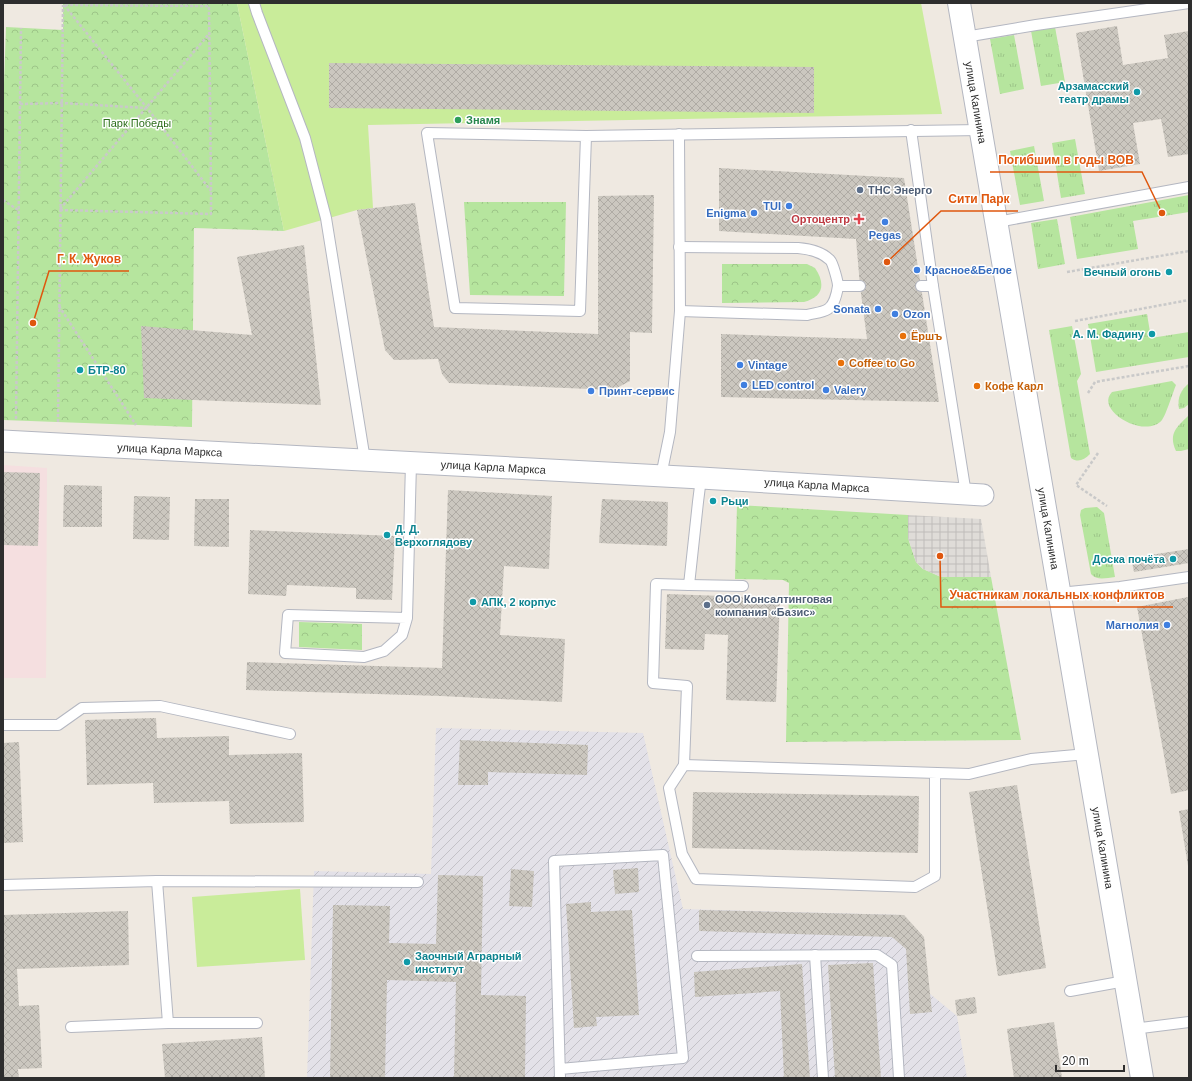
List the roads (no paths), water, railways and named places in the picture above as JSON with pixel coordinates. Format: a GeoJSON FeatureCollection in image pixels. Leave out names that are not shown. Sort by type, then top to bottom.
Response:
{"type":"FeatureCollection","features":[{"type":"Feature","properties":{"kind":"street","name":"улица Калинина"},"geometry":{"type":"LineString","coordinates":[[960,3],[1142,1078]]}},
{"type":"Feature","properties":{"kind":"street","name":"улица Карла Маркса"},"geometry":{"type":"LineString","coordinates":[[10,441],[974,494]]}},
{"type":"Feature","properties":{"kind":"lane"},"geometry":{"type":"LineString","coordinates":[[254,3],[305,138],[326,218],[365,460]]}},
{"type":"Feature","properties":{"kind":"lane"},"geometry":{"type":"LineString","coordinates":[[965,37],[1189,3]]}},
{"type":"Feature","properties":{"kind":"lane"},"geometry":{"type":"LineString","coordinates":[[911,130],[933,286],[974,494]]}},
{"type":"Feature","properties":{"kind":"lane"},"geometry":{"type":"LineString","coordinates":[[586,136],[580,311],[455,308],[427,133],[586,136],[981,130]]}},
{"type":"Feature","properties":{"kind":"lane"},"geometry":{"type":"LineString","coordinates":[[661,476],[670,432],[680,311],[679,134]]}},
{"type":"Feature","properties":{"kind":"lane"},"geometry":{"type":"LineString","coordinates":[[997,222],[1189,187]]}},
{"type":"Feature","properties":{"kind":"lane"},"geometry":{"type":"LineString","coordinates":[[680,247],[798,248],[811,250],[822,254],[830,260],[838,286],[835,298],[828,309],[807,315],[680,311]]}},
{"type":"Feature","properties":{"kind":"lane"},"geometry":{"type":"LineString","coordinates":[[838,286],[860,286]]}},
{"type":"Feature","properties":{"kind":"lane"},"geometry":{"type":"LineString","coordinates":[[921,286],[933,286]]}},
{"type":"Feature","properties":{"kind":"lane"},"geometry":{"type":"LineString","coordinates":[[407,618],[288,615],[285,653],[364,657],[384,651],[402,635],[407,618],[411,463]]}},
{"type":"Feature","properties":{"kind":"lane"},"geometry":{"type":"LineString","coordinates":[[690,585],[701,478]]}},
{"type":"Feature","properties":{"kind":"lane"},"geometry":{"type":"LineString","coordinates":[[1059,593],[1120,587],[1189,577]]}},
{"type":"Feature","properties":{"kind":"lane"},"geometry":{"type":"LineString","coordinates":[[743,586],[656,584],[653,683],[687,686],[684,765],[669,788],[682,854],[696,879],[915,888],[934,876],[935,773]]}},
{"type":"Feature","properties":{"kind":"lane"},"geometry":{"type":"LineString","coordinates":[[3,725],[58,725],[82,708],[160,706],[290,734]]}},
{"type":"Feature","properties":{"kind":"lane"},"geometry":{"type":"LineString","coordinates":[[684,765],[969,774],[1031,759],[1087,754]]}},
{"type":"Feature","properties":{"kind":"lane"},"geometry":{"type":"LineString","coordinates":[[663,855],[683,1058],[560,1074],[554,861],[663,855]]}},
{"type":"Feature","properties":{"kind":"lane"},"geometry":{"type":"LineString","coordinates":[[156,881],[168,1023]]}},
{"type":"Feature","properties":{"kind":"lane"},"geometry":{"type":"LineString","coordinates":[[3,885],[156,881],[418,882]]}},
{"type":"Feature","properties":{"kind":"lane"},"geometry":{"type":"LineString","coordinates":[[697,956],[877,955],[892,966],[899,1078]]}},
{"type":"Feature","properties":{"kind":"lane"},"geometry":{"type":"LineString","coordinates":[[815,956],[823,1078]]}},
{"type":"Feature","properties":{"kind":"lane"},"geometry":{"type":"LineString","coordinates":[[1070,991],[1125,982]]}},
{"type":"Feature","properties":{"kind":"lane"},"geometry":{"type":"LineString","coordinates":[[1133,1029],[1189,1022]]}},
{"type":"Feature","properties":{"kind":"lane"},"geometry":{"type":"LineString","coordinates":[[71,1027],[168,1023],[257,1023]]}},
{"type":"Feature","properties":{"kind":"place","name":"Арзамасский театр драмы"},"geometry":{"type":"Point","coordinates":[1137,92]}},
{"type":"Feature","properties":{"kind":"place","name":"Знамя"},"geometry":{"type":"Point","coordinates":[458,120]}},
{"type":"Feature","properties":{"kind":"place","name":"ТНС Энерго"},"geometry":{"type":"Point","coordinates":[860,190]}},
{"type":"Feature","properties":{"kind":"place","name":"TUI"},"geometry":{"type":"Point","coordinates":[789,206]}},
{"type":"Feature","properties":{"kind":"place","name":"Enigma"},"geometry":{"type":"Point","coordinates":[754,213]}},
{"type":"Feature","properties":{"kind":"place","name":"Погибшим в годы ВОВ"},"geometry":{"type":"Point","coordinates":[1162,213]}},
{"type":"Feature","properties":{"kind":"place","name":"Ортоцентр"},"geometry":{"type":"Point","coordinates":[859,219]}},
{"type":"Feature","properties":{"kind":"place","name":"Pegas"},"geometry":{"type":"Point","coordinates":[885,222]}},
{"type":"Feature","properties":{"kind":"place","name":"Сити Парк"},"geometry":{"type":"Point","coordinates":[887,262]}},
{"type":"Feature","properties":{"kind":"place","name":"Красное&Белое"},"geometry":{"type":"Point","coordinates":[917,270]}},
{"type":"Feature","properties":{"kind":"place","name":"Вечный огонь"},"geometry":{"type":"Point","coordinates":[1169,272]}},
{"type":"Feature","properties":{"kind":"place","name":"Sonata"},"geometry":{"type":"Point","coordinates":[878,309]}},
{"type":"Feature","properties":{"kind":"place","name":"Ozon"},"geometry":{"type":"Point","coordinates":[895,314]}},
{"type":"Feature","properties":{"kind":"place","name":"Г. К. Жуков"},"geometry":{"type":"Point","coordinates":[33,323]}},
{"type":"Feature","properties":{"kind":"place","name":"А. М. Фадину"},"geometry":{"type":"Point","coordinates":[1152,334]}},
{"type":"Feature","properties":{"kind":"place","name":"Ёршъ"},"geometry":{"type":"Point","coordinates":[903,336]}},
{"type":"Feature","properties":{"kind":"place","name":"Coffee to Go"},"geometry":{"type":"Point","coordinates":[841,363]}},
{"type":"Feature","properties":{"kind":"place","name":"Vintage"},"geometry":{"type":"Point","coordinates":[740,365]}},
{"type":"Feature","properties":{"kind":"place","name":"БТР-80"},"geometry":{"type":"Point","coordinates":[80,370]}},
{"type":"Feature","properties":{"kind":"place","name":"LED control"},"geometry":{"type":"Point","coordinates":[744,385]}},
{"type":"Feature","properties":{"kind":"place","name":"Кофе Карл"},"geometry":{"type":"Point","coordinates":[977,386]}},
{"type":"Feature","properties":{"kind":"place","name":"Valery"},"geometry":{"type":"Point","coordinates":[826,390]}},
{"type":"Feature","properties":{"kind":"place","name":"Принт-сервис"},"geometry":{"type":"Point","coordinates":[591,391]}},
{"type":"Feature","properties":{"kind":"place","name":"Рьци"},"geometry":{"type":"Point","coordinates":[713,501]}},
{"type":"Feature","properties":{"kind":"place","name":"Д. Д. Верхоглядову"},"geometry":{"type":"Point","coordinates":[387,535]}},
{"type":"Feature","properties":{"kind":"place","name":"Участникам локальных конфликтов"},"geometry":{"type":"Point","coordinates":[940,556]}},
{"type":"Feature","properties":{"kind":"place","name":"Доска почёта"},"geometry":{"type":"Point","coordinates":[1173,559]}},
{"type":"Feature","properties":{"kind":"place","name":"АПК, 2 корпус"},"geometry":{"type":"Point","coordinates":[473,602]}},
{"type":"Feature","properties":{"kind":"place","name":"ООО Консалтинговая компания «Базис»"},"geometry":{"type":"Point","coordinates":[707,605]}},
{"type":"Feature","properties":{"kind":"place","name":"Магнолия"},"geometry":{"type":"Point","coordinates":[1167,625]}},
{"type":"Feature","properties":{"kind":"place","name":"Заочный Аграрный институт"},"geometry":{"type":"Point","coordinates":[407,962]}},
{"type":"Feature","properties":{"kind":"park label","name":"Парк Победы"},"geometry":{"type":"Point","coordinates":[137,123]}}]}
